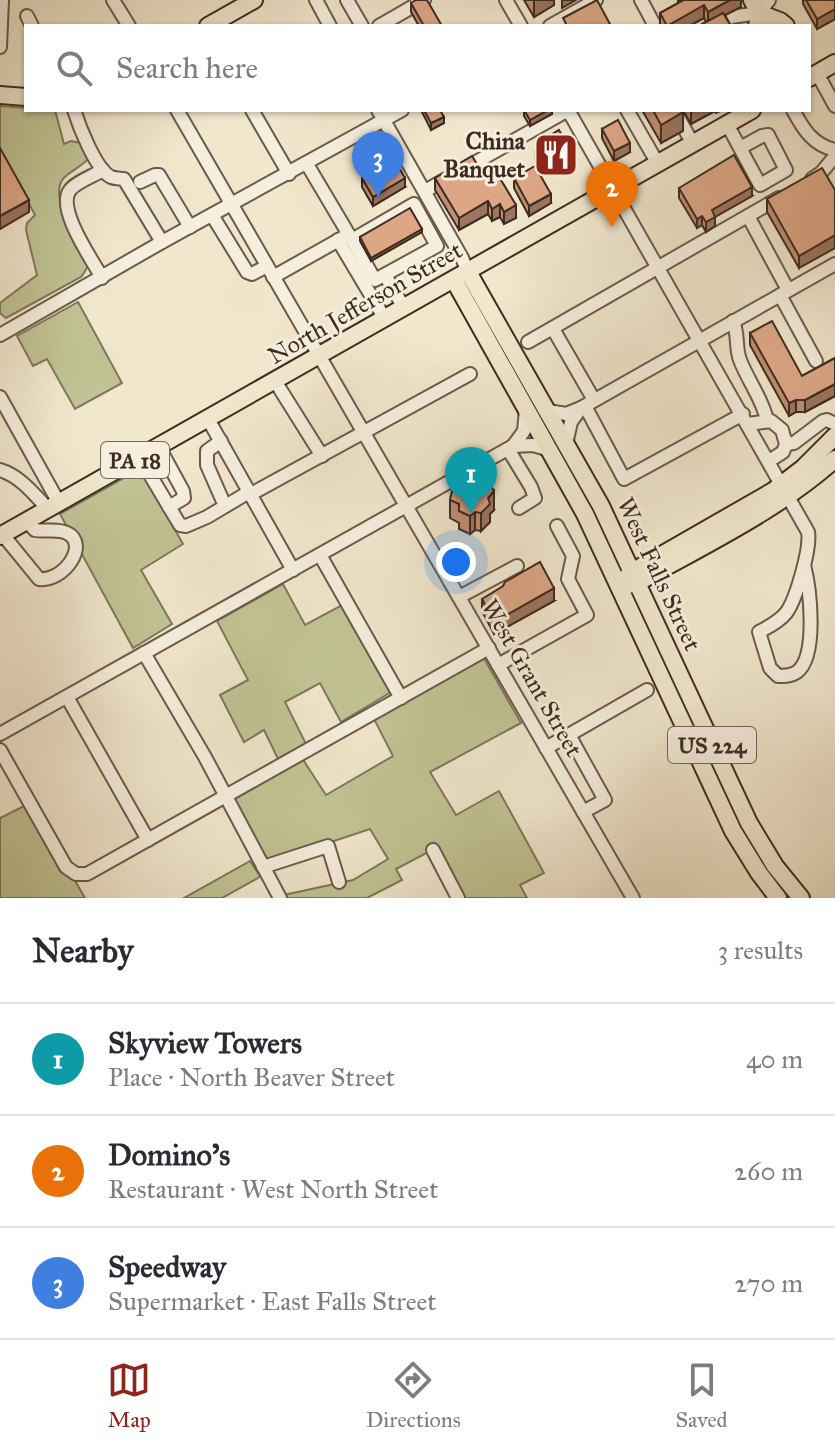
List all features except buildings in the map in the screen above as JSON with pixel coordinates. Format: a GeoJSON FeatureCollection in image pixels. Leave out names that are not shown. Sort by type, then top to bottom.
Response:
{"type":"FeatureCollection","features":[{"type":"Feature","properties":{"kind":"main road"},"geometry":{"type":"LineString","coordinates":[[212,24],[254,0]]}},
{"type":"Feature","properties":{"kind":"main road"},"geometry":{"type":"LineString","coordinates":[[759,10],[784,24]]}},
{"type":"Feature","properties":{"kind":"main road"},"geometry":{"type":"LineString","coordinates":[[812,70],[835,63]]}},
{"type":"Feature","properties":{"kind":"main road"},"geometry":{"type":"LineString","coordinates":[[0,95],[24,97]]}},
{"type":"Feature","properties":{"kind":"main road","name":"North Jefferson Street"},"geometry":{"type":"LineString","coordinates":[[1,535],[748,112]]}},
{"type":"Feature","properties":{"kind":"main road","name":"West Falls Street"},"geometry":{"type":"LineString","coordinates":[[461,276],[526,409],[585,514],[733,831],[778,898]]}},
{"type":"Feature","properties":{"kind":"main road","name":"West Falls Street"},"geometry":{"type":"LineString","coordinates":[[461,276],[548,411],[601,506],[749,823],[775,866],[801,898]]}},
{"type":"Feature","properties":{"kind":"main road"},"geometry":{"type":"LineString","coordinates":[[619,586],[765,510],[835,436]]}},
{"type":"Feature","properties":{"kind":"main road"},"geometry":{"type":"LineString","coordinates":[[634,578],[658,557],[835,459]]}},
{"type":"Feature","properties":{"kind":"main road"},"geometry":{"type":"LineString","coordinates":[[619,545],[635,556],[658,557]]}},
{"type":"Feature","properties":{"kind":"street"},"geometry":{"type":"LineString","coordinates":[[0,47],[2,0]]}},
{"type":"Feature","properties":{"kind":"street"},"geometry":{"type":"LineString","coordinates":[[113,0],[128,24]]}},
{"type":"Feature","properties":{"kind":"street"},"geometry":{"type":"LineString","coordinates":[[347,0],[361,24]]}},
{"type":"Feature","properties":{"kind":"street"},"geometry":{"type":"LineString","coordinates":[[382,24],[424,0]]}},
{"type":"Feature","properties":{"kind":"street"},"geometry":{"type":"LineString","coordinates":[[506,0],[520,24]]}},
{"type":"Feature","properties":{"kind":"street"},"geometry":{"type":"LineString","coordinates":[[554,24],[596,0]]}},
{"type":"Feature","properties":{"kind":"street"},"geometry":{"type":"LineString","coordinates":[[641,0],[654,24]]}},
{"type":"Feature","properties":{"kind":"street"},"geometry":{"type":"LineString","coordinates":[[320,1],[329,24]]}},
{"type":"Feature","properties":{"kind":"street"},"geometry":{"type":"LineString","coordinates":[[719,24],[731,17],[759,10]]}},
{"type":"Feature","properties":{"kind":"street"},"geometry":{"type":"LineString","coordinates":[[812,70],[835,106]]}},
{"type":"Feature","properties":{"kind":"street"},"geometry":{"type":"LineString","coordinates":[[75,112],[84,139],[103,170],[112,178],[124,179],[162,242]]}},
{"type":"Feature","properties":{"kind":"street","name":"West Grant Street"},"geometry":{"type":"LineString","coordinates":[[178,112],[633,898]]}},
{"type":"Feature","properties":{"kind":"street"},"geometry":{"type":"LineString","coordinates":[[253,112],[289,174]]}},
{"type":"Feature","properties":{"kind":"street"},"geometry":{"type":"LineString","coordinates":[[419,214],[427,195],[565,112]]}},
{"type":"Feature","properties":{"kind":"street"},"geometry":{"type":"LineString","coordinates":[[569,112],[808,532],[809,549],[791,605],[779,620],[759,632],[770,668],[778,676],[790,676],[800,670],[805,661],[811,608],[810,586],[804,565]]}},
{"type":"Feature","properties":{"kind":"street"},"geometry":{"type":"LineString","coordinates":[[628,112],[658,164]]}},
{"type":"Feature","properties":{"kind":"street"},"geometry":{"type":"LineString","coordinates":[[675,112],[693,144]]}},
{"type":"Feature","properties":{"kind":"street"},"geometry":{"type":"LineString","coordinates":[[528,342],[821,173],[835,153],[812,138],[794,112]]}},
{"type":"Feature","properties":{"kind":"street"},"geometry":{"type":"LineString","coordinates":[[0,335],[162,242],[307,164],[381,115],[462,258],[461,276]]}},
{"type":"Feature","properties":{"kind":"street"},"geometry":{"type":"LineString","coordinates":[[727,124],[771,203]]}},
{"type":"Feature","properties":{"kind":"street"},"geometry":{"type":"LineString","coordinates":[[740,148],[768,135],[786,170],[760,185]]}},
{"type":"Feature","properties":{"kind":"street"},"geometry":{"type":"LineString","coordinates":[[307,164],[385,319]]}},
{"type":"Feature","properties":{"kind":"street"},"geometry":{"type":"LineString","coordinates":[[102,278],[71,222],[65,201],[71,188],[103,170]]}},
{"type":"Feature","properties":{"kind":"street"},"geometry":{"type":"LineString","coordinates":[[140,182],[159,175],[190,227]]}},
{"type":"Feature","properties":{"kind":"street"},"geometry":{"type":"LineString","coordinates":[[212,215],[247,272],[252,274],[270,272],[414,204],[437,246],[375,280],[346,238]]}},
{"type":"Feature","properties":{"kind":"street"},"geometry":{"type":"LineString","coordinates":[[748,216],[816,361]]}},
{"type":"Feature","properties":{"kind":"street"},"geometry":{"type":"LineString","coordinates":[[429,230],[445,227]]}},
{"type":"Feature","properties":{"kind":"street"},"geometry":{"type":"LineString","coordinates":[[548,411],[566,414],[587,405],[835,264]]}},
{"type":"Feature","properties":{"kind":"street"},"geometry":{"type":"LineString","coordinates":[[385,275],[404,308]]}},
{"type":"Feature","properties":{"kind":"street"},"geometry":{"type":"LineString","coordinates":[[733,321],[738,335],[738,356],[767,420]]}},
{"type":"Feature","properties":{"kind":"street"},"geometry":{"type":"LineString","coordinates":[[556,334],[624,479],[745,419],[767,420],[782,430],[786,444],[783,452],[769,461]]}},
{"type":"Feature","properties":{"kind":"street"},"geometry":{"type":"LineString","coordinates":[[140,458],[180,525],[186,526],[322,456],[470,374]]}},
{"type":"Feature","properties":{"kind":"street"},"geometry":{"type":"LineString","coordinates":[[275,381],[322,456]]}},
{"type":"Feature","properties":{"kind":"street"},"geometry":{"type":"LineString","coordinates":[[0,397],[54,506]]}},
{"type":"Feature","properties":{"kind":"street"},"geometry":{"type":"LineString","coordinates":[[566,444],[568,429],[587,405]]}},
{"type":"Feature","properties":{"kind":"street"},"geometry":{"type":"LineString","coordinates":[[511,448],[524,431],[526,409]]}},
{"type":"Feature","properties":{"kind":"street"},"geometry":{"type":"LineString","coordinates":[[208,419],[293,570]]}},
{"type":"Feature","properties":{"kind":"street"},"geometry":{"type":"LineString","coordinates":[[786,444],[794,443],[823,421],[835,424]]}},
{"type":"Feature","properties":{"kind":"street"},"geometry":{"type":"LineString","coordinates":[[221,441],[207,451],[207,465],[225,506]]}},
{"type":"Feature","properties":{"kind":"street"},"geometry":{"type":"LineString","coordinates":[[0,734],[511,448],[533,445],[550,450]]}},
{"type":"Feature","properties":{"kind":"street"},"geometry":{"type":"LineString","coordinates":[[159,447],[183,491],[184,498],[169,507]]}},
{"type":"Feature","properties":{"kind":"street"},"geometry":{"type":"LineString","coordinates":[[511,448],[535,498],[519,508]]}},
{"type":"Feature","properties":{"kind":"street"},"geometry":{"type":"LineString","coordinates":[[0,470],[11,474],[54,506]]}},
{"type":"Feature","properties":{"kind":"street"},"geometry":{"type":"LineString","coordinates":[[1,535],[39,579],[47,580],[58,575],[66,569],[74,554],[73,537],[64,531],[35,530],[26,521]]}},
{"type":"Feature","properties":{"kind":"street"},"geometry":{"type":"LineString","coordinates":[[498,665],[587,615],[568,579],[573,556],[557,526]]}},
{"type":"Feature","properties":{"kind":"street"},"geometry":{"type":"LineString","coordinates":[[320,555],[401,698]]}},
{"type":"Feature","properties":{"kind":"street"},"geometry":{"type":"LineString","coordinates":[[459,597],[517,566]]}},
{"type":"Feature","properties":{"kind":"street"},"geometry":{"type":"LineString","coordinates":[[0,750],[66,867],[76,874],[87,874],[489,648]]}},
{"type":"Feature","properties":{"kind":"street"},"geometry":{"type":"LineString","coordinates":[[144,653],[205,757],[280,898]]}},
{"type":"Feature","properties":{"kind":"street"},"geometry":{"type":"LineString","coordinates":[[546,748],[647,690]]}},
{"type":"Feature","properties":{"kind":"street"},"geometry":{"type":"LineString","coordinates":[[67,697],[148,840]]}},
{"type":"Feature","properties":{"kind":"street"},"geometry":{"type":"LineString","coordinates":[[569,735],[605,800],[583,812]]}},
{"type":"Feature","properties":{"kind":"street"},"geometry":{"type":"LineString","coordinates":[[263,867],[328,846],[339,882]]}},
{"type":"Feature","properties":{"kind":"street"},"geometry":{"type":"LineString","coordinates":[[433,850],[458,898]]}},
{"type":"Feature","properties":{"kind":"green space"},"geometry":{"type":"Polygon","coordinates":[[[0,106],[24,108],[24,112],[56,112],[64,144],[71,141],[86,144],[92,155],[63,179],[59,189],[65,212],[84,247],[86,270],[81,277],[6,318],[0,313],[0,303],[37,275],[26,230],[27,223],[35,215],[0,149],[0,106]]]}},
{"type":"Feature","properties":{"kind":"green space"},"geometry":{"type":"Polygon","coordinates":[[[78,302],[122,383],[75,409],[47,359],[33,366],[17,336],[78,302]]]}},
{"type":"Feature","properties":{"kind":"green space"},"geometry":{"type":"Polygon","coordinates":[[[140,469],[183,544],[141,570],[172,624],[133,648],[60,514],[140,469]]]}},
{"type":"Feature","properties":{"kind":"green space"},"geometry":{"type":"Polygon","coordinates":[[[283,584],[305,625],[342,605],[391,692],[341,722],[320,683],[285,702],[306,744],[278,759],[264,730],[244,742],[220,695],[248,680],[217,621],[283,584]]]}},
{"type":"Feature","properties":{"kind":"green space"},"geometry":{"type":"Polygon","coordinates":[[[481,653],[521,723],[430,772],[456,815],[499,791],[544,873],[520,885],[527,898],[458,898],[432,850],[396,869],[402,880],[367,898],[280,898],[353,880],[388,859],[370,829],[262,865],[225,796],[300,755],[326,795],[393,756],[372,715],[481,653]]]}},
{"type":"Feature","properties":{"kind":"green space"},"geometry":{"type":"Polygon","coordinates":[[[30,803],[85,898],[0,898],[0,818],[30,803]]]}},
{"type":"Feature","properties":{"kind":"green space"},"geometry":{"type":"Polygon","coordinates":[[[250,861],[260,876],[258,878],[222,898],[184,898],[250,861]]]}},
{"type":"Feature","properties":{"kind":"place","name":"China Banquet"},"geometry":{"type":"Point","coordinates":[556,155]}},
{"type":"Feature","properties":{"kind":"place","name":"Speedway"},"geometry":{"type":"Point","coordinates":[378,197]}},
{"type":"Feature","properties":{"kind":"place","name":"Domino's"},"geometry":{"type":"Point","coordinates":[612,227]}},
{"type":"Feature","properties":{"kind":"place","name":"Skyview Towers"},"geometry":{"type":"Point","coordinates":[471,513]}}]}
